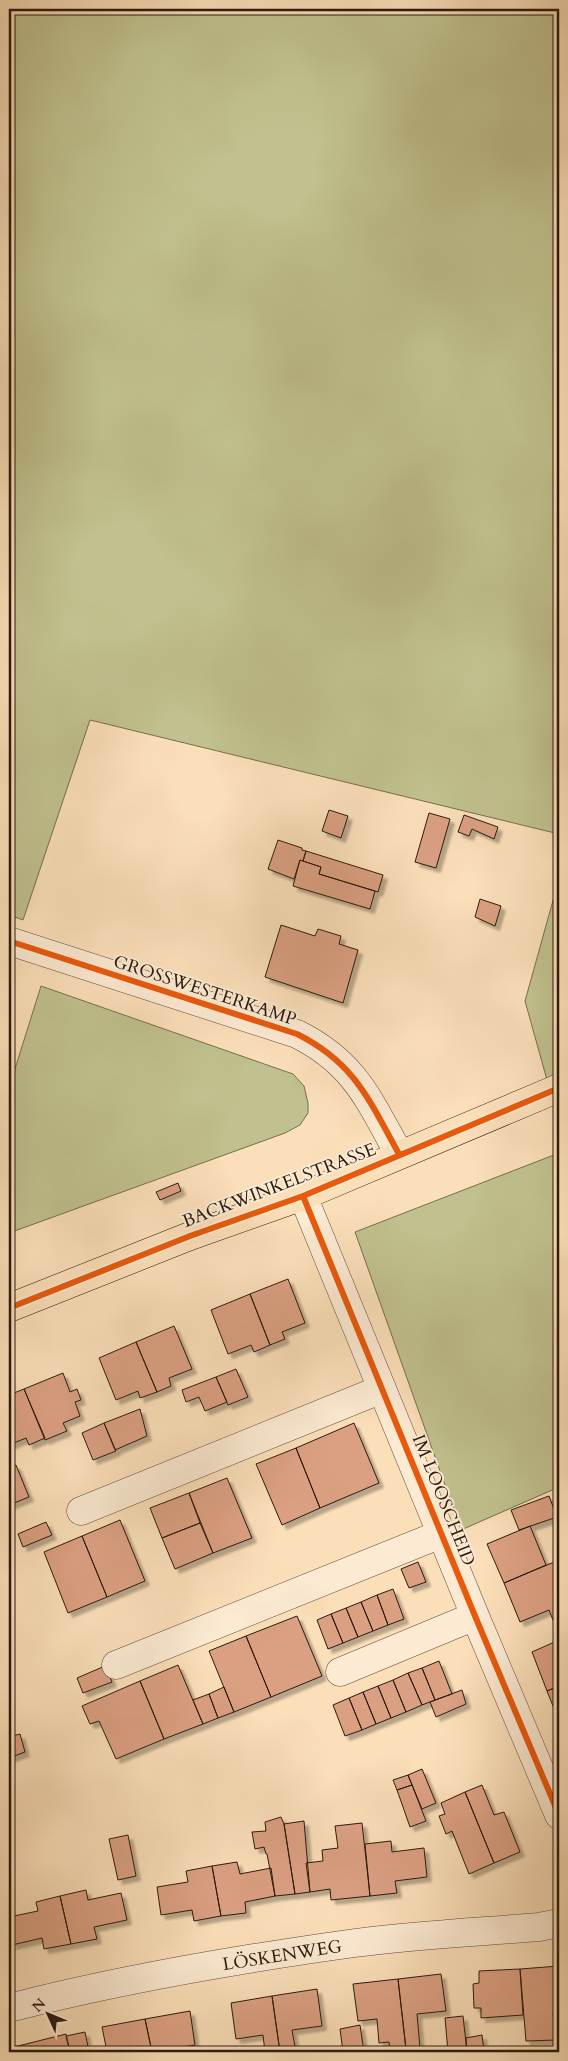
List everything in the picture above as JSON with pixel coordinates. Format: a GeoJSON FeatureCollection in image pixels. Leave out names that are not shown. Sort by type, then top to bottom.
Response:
{"type":"FeatureCollection","features":[{"type":"Feature","properties":{"kind":"main road","name":"BACKWINKELSTRASSE"},"geometry":{"type":"LineString","coordinates":[[9,1308],[190,1236],[303,1196],[559,1088]]}},
{"type":"Feature","properties":{"kind":"street","name":"GROSSWESTERKAMP"},"geometry":{"type":"LineString","coordinates":[[9,941],[297,1034],[317,1044],[334,1057],[354,1077],[399,1154]]}},
{"type":"Feature","properties":{"kind":"street","name":"IM LOOSCHEID"},"geometry":{"type":"LineString","coordinates":[[303,1196],[475,1616],[559,1815]]}},
{"type":"Feature","properties":{"kind":"street"},"geometry":{"type":"LineString","coordinates":[[81,1511],[382,1389]]}},
{"type":"Feature","properties":{"kind":"street"},"geometry":{"type":"LineString","coordinates":[[116,1665],[442,1534]]}},
{"type":"Feature","properties":{"kind":"street"},"geometry":{"type":"LineString","coordinates":[[340,1672],[475,1616]]}},
{"type":"Feature","properties":{"kind":"street","name":"LÖSKENWEG"},"geometry":{"type":"LineString","coordinates":[[9,2008],[153,1976],[347,1944],[539,1927],[559,1922]]}},
{"type":"Feature","properties":{"kind":"green space"},"geometry":{"type":"Polygon","coordinates":[[[9,9],[559,9],[559,834],[90,720],[23,920],[9,915],[9,9]]]}},
{"type":"Feature","properties":{"kind":"green space"},"geometry":{"type":"Polygon","coordinates":[[[559,879],[559,1123],[525,1001],[559,879]]]}},
{"type":"Feature","properties":{"kind":"green space"},"geometry":{"type":"Polygon","coordinates":[[[41,986],[293,1074],[304,1086],[308,1113],[300,1125],[285,1133],[9,1233],[9,1088],[41,986]]]}},
{"type":"Feature","properties":{"kind":"green space"},"geometry":{"type":"Polygon","coordinates":[[[559,1153],[559,1487],[461,1530],[355,1232],[559,1153]]]}},
{"type":"Feature","properties":{"kind":"building"},"geometry":{"type":"Polygon","coordinates":[[[329,810],[348,816],[341,838],[322,831],[329,810]]]}},
{"type":"Feature","properties":{"kind":"building"},"geometry":{"type":"Polygon","coordinates":[[[429,813],[450,819],[436,868],[415,862],[429,813]]]}},
{"type":"Feature","properties":{"kind":"building"},"geometry":{"type":"Polygon","coordinates":[[[464,815],[498,827],[494,839],[472,829],[469,836],[458,832],[464,815]]]}},
{"type":"Feature","properties":{"kind":"building"},"geometry":{"type":"Polygon","coordinates":[[[278,840],[306,851],[303,861],[300,860],[294,879],[268,869],[278,840]]]}},
{"type":"Feature","properties":{"kind":"building"},"geometry":{"type":"Polygon","coordinates":[[[306,851],[383,875],[378,892],[319,874],[321,867],[303,861],[306,851]]]}},
{"type":"Feature","properties":{"kind":"building"},"geometry":{"type":"Polygon","coordinates":[[[300,860],[321,867],[319,874],[375,891],[370,909],[293,886],[300,860]]]}},
{"type":"Feature","properties":{"kind":"building"},"geometry":{"type":"Polygon","coordinates":[[[480,899],[501,906],[495,926],[475,917],[480,899]]]}},
{"type":"Feature","properties":{"kind":"building"},"geometry":{"type":"Polygon","coordinates":[[[281,925],[315,936],[318,929],[341,936],[339,944],[358,950],[343,1003],[265,977],[281,925]]]}},
{"type":"Feature","properties":{"kind":"building"},"geometry":{"type":"Polygon","coordinates":[[[178,1183],[181,1191],[160,1200],[156,1192],[178,1183]]]}},
{"type":"Feature","properties":{"kind":"building"},"geometry":{"type":"Polygon","coordinates":[[[288,1279],[305,1323],[282,1332],[285,1339],[270,1345],[250,1294],[288,1279]]]}},
{"type":"Feature","properties":{"kind":"building"},"geometry":{"type":"Polygon","coordinates":[[[250,1294],[270,1345],[254,1352],[251,1345],[228,1354],[211,1310],[250,1294]]]}},
{"type":"Feature","properties":{"kind":"building"},"geometry":{"type":"Polygon","coordinates":[[[174,1326],[192,1369],[169,1378],[171,1386],[157,1392],[136,1342],[174,1326]]]}},
{"type":"Feature","properties":{"kind":"building"},"geometry":{"type":"Polygon","coordinates":[[[136,1342],[157,1392],[140,1398],[138,1391],[116,1400],[99,1358],[136,1342]]]}},
{"type":"Feature","properties":{"kind":"building"},"geometry":{"type":"Polygon","coordinates":[[[236,1369],[248,1397],[228,1405],[216,1377],[236,1369]]]}},
{"type":"Feature","properties":{"kind":"building"},"geometry":{"type":"Polygon","coordinates":[[[63,1373],[70,1392],[77,1389],[81,1400],[75,1402],[80,1416],[63,1423],[67,1431],[45,1440],[24,1389],[63,1373]]]}},
{"type":"Feature","properties":{"kind":"building"},"geometry":{"type":"Polygon","coordinates":[[[216,1377],[227,1402],[205,1411],[199,1397],[186,1402],[182,1390],[216,1377]]]}},
{"type":"Feature","properties":{"kind":"building"},"geometry":{"type":"Polygon","coordinates":[[[24,1389],[45,1438],[29,1445],[26,1438],[9,1445],[9,1395],[24,1389]]]}},
{"type":"Feature","properties":{"kind":"building"},"geometry":{"type":"Polygon","coordinates":[[[140,1409],[147,1436],[115,1450],[104,1423],[140,1409]]]}},
{"type":"Feature","properties":{"kind":"building"},"geometry":{"type":"Polygon","coordinates":[[[104,1423],[116,1451],[93,1460],[82,1433],[104,1423]]]}},
{"type":"Feature","properties":{"kind":"building"},"geometry":{"type":"Polygon","coordinates":[[[354,1423],[379,1483],[320,1508],[296,1448],[354,1423]]]}},
{"type":"Feature","properties":{"kind":"building"},"geometry":{"type":"Polygon","coordinates":[[[296,1448],[320,1508],[282,1525],[256,1464],[296,1448]]]}},
{"type":"Feature","properties":{"kind":"building"},"geometry":{"type":"Polygon","coordinates":[[[16,1465],[29,1497],[9,1505],[9,1467],[16,1465]]]}},
{"type":"Feature","properties":{"kind":"building"},"geometry":{"type":"Polygon","coordinates":[[[227,1478],[252,1538],[213,1553],[189,1493],[227,1478]]]}},
{"type":"Feature","properties":{"kind":"building"},"geometry":{"type":"Polygon","coordinates":[[[189,1493],[200,1523],[162,1538],[150,1508],[189,1493]]]}},
{"type":"Feature","properties":{"kind":"building"},"geometry":{"type":"Polygon","coordinates":[[[549,1496],[557,1517],[519,1530],[511,1510],[549,1496]]]}},
{"type":"Feature","properties":{"kind":"building"},"geometry":{"type":"Polygon","coordinates":[[[120,1520],[145,1581],[107,1597],[82,1536],[120,1520]]]}},
{"type":"Feature","properties":{"kind":"building"},"geometry":{"type":"Polygon","coordinates":[[[46,1522],[52,1535],[23,1547],[18,1534],[46,1522]]]}},
{"type":"Feature","properties":{"kind":"building"},"geometry":{"type":"Polygon","coordinates":[[[200,1523],[213,1553],[175,1569],[162,1538],[200,1523]]]}},
{"type":"Feature","properties":{"kind":"building"},"geometry":{"type":"Polygon","coordinates":[[[530,1526],[546,1565],[504,1583],[487,1544],[530,1526]]]}},
{"type":"Feature","properties":{"kind":"building"},"geometry":{"type":"Polygon","coordinates":[[[82,1536],[107,1597],[68,1613],[44,1552],[82,1536]]]}},
{"type":"Feature","properties":{"kind":"building"},"geometry":{"type":"Polygon","coordinates":[[[559,1560],[559,1623],[555,1625],[549,1610],[520,1622],[504,1583],[559,1560]]]}},
{"type":"Feature","properties":{"kind":"building"},"geometry":{"type":"Polygon","coordinates":[[[418,1562],[426,1582],[409,1588],[401,1569],[418,1562]]]}},
{"type":"Feature","properties":{"kind":"building"},"geometry":{"type":"Polygon","coordinates":[[[393,1589],[404,1619],[388,1625],[377,1595],[393,1589]]]}},
{"type":"Feature","properties":{"kind":"building"},"geometry":{"type":"Polygon","coordinates":[[[377,1595],[388,1625],[373,1631],[361,1602],[377,1595]]]}},
{"type":"Feature","properties":{"kind":"building"},"geometry":{"type":"Polygon","coordinates":[[[361,1602],[373,1631],[358,1637],[346,1608],[361,1602]]]}},
{"type":"Feature","properties":{"kind":"building"},"geometry":{"type":"Polygon","coordinates":[[[346,1608],[358,1637],[343,1643],[331,1614],[346,1608]]]}},
{"type":"Feature","properties":{"kind":"building"},"geometry":{"type":"Polygon","coordinates":[[[331,1614],[343,1643],[328,1649],[317,1620],[331,1614]]]}},
{"type":"Feature","properties":{"kind":"building"},"geometry":{"type":"Polygon","coordinates":[[[297,1616],[322,1676],[271,1697],[246,1636],[297,1616]]]}},
{"type":"Feature","properties":{"kind":"building"},"geometry":{"type":"Polygon","coordinates":[[[246,1636],[271,1697],[234,1712],[209,1651],[246,1636]]]}},
{"type":"Feature","properties":{"kind":"building"},"geometry":{"type":"Polygon","coordinates":[[[559,1640],[559,1686],[547,1691],[532,1652],[559,1640]]]}},
{"type":"Feature","properties":{"kind":"building"},"geometry":{"type":"Polygon","coordinates":[[[439,1661],[452,1694],[435,1700],[422,1668],[439,1661]]]}},
{"type":"Feature","properties":{"kind":"building"},"geometry":{"type":"Polygon","coordinates":[[[178,1665],[203,1724],[164,1739],[140,1681],[178,1665]]]}},
{"type":"Feature","properties":{"kind":"building"},"geometry":{"type":"Polygon","coordinates":[[[105,1666],[112,1682],[83,1693],[77,1678],[105,1666]]]}},
{"type":"Feature","properties":{"kind":"building"},"geometry":{"type":"Polygon","coordinates":[[[422,1668],[435,1700],[422,1705],[408,1673],[422,1668]]]}},
{"type":"Feature","properties":{"kind":"building"},"geometry":{"type":"Polygon","coordinates":[[[408,1673],[422,1705],[406,1712],[393,1680],[408,1673]]]}},
{"type":"Feature","properties":{"kind":"building"},"geometry":{"type":"Polygon","coordinates":[[[393,1680],[406,1712],[391,1718],[378,1686],[393,1680]]]}},
{"type":"Feature","properties":{"kind":"building"},"geometry":{"type":"Polygon","coordinates":[[[140,1681],[164,1739],[116,1759],[99,1721],[90,1724],[82,1706],[140,1681]]]}},
{"type":"Feature","properties":{"kind":"building"},"geometry":{"type":"Polygon","coordinates":[[[378,1686],[391,1718],[376,1724],[363,1692],[378,1686]]]}},
{"type":"Feature","properties":{"kind":"building"},"geometry":{"type":"Polygon","coordinates":[[[559,1686],[559,1721],[547,1691],[559,1686]]]}},
{"type":"Feature","properties":{"kind":"building"},"geometry":{"type":"Polygon","coordinates":[[[224,1687],[234,1712],[218,1718],[209,1694],[224,1687]]]}},
{"type":"Feature","properties":{"kind":"building"},"geometry":{"type":"Polygon","coordinates":[[[462,1690],[466,1704],[436,1717],[430,1702],[462,1690]]]}},
{"type":"Feature","properties":{"kind":"building"},"geometry":{"type":"Polygon","coordinates":[[[363,1692],[376,1724],[362,1730],[349,1698],[363,1692]]]}},
{"type":"Feature","properties":{"kind":"building"},"geometry":{"type":"Polygon","coordinates":[[[209,1694],[218,1718],[203,1724],[193,1700],[209,1694]]]}},
{"type":"Feature","properties":{"kind":"building"},"geometry":{"type":"Polygon","coordinates":[[[349,1698],[362,1730],[345,1736],[333,1705],[349,1698]]]}},
{"type":"Feature","properties":{"kind":"building"},"geometry":{"type":"Polygon","coordinates":[[[20,1734],[25,1752],[9,1758],[9,1737],[20,1734]]]}},
{"type":"Feature","properties":{"kind":"building"},"geometry":{"type":"Polygon","coordinates":[[[422,1769],[436,1803],[422,1809],[408,1775],[422,1769]]]}},
{"type":"Feature","properties":{"kind":"building"},"geometry":{"type":"Polygon","coordinates":[[[408,1775],[412,1785],[397,1790],[393,1780],[408,1775]]]}},
{"type":"Feature","properties":{"kind":"building"},"geometry":{"type":"Polygon","coordinates":[[[412,1785],[426,1821],[410,1827],[397,1790],[412,1785]]]}},
{"type":"Feature","properties":{"kind":"building"},"geometry":{"type":"Polygon","coordinates":[[[482,1785],[494,1815],[504,1812],[520,1852],[494,1863],[465,1792],[482,1785]]]}},
{"type":"Feature","properties":{"kind":"building"},"geometry":{"type":"Polygon","coordinates":[[[465,1792],[494,1863],[469,1874],[452,1831],[446,1834],[439,1816],[445,1814],[441,1803],[465,1792]]]}},
{"type":"Feature","properties":{"kind":"building"},"geometry":{"type":"Polygon","coordinates":[[[281,1817],[284,1824],[295,1894],[275,1896],[267,1854],[264,1847],[255,1849],[252,1832],[266,1831],[265,1822],[281,1817]]]}},
{"type":"Feature","properties":{"kind":"building"},"geometry":{"type":"Polygon","coordinates":[[[304,1821],[310,1892],[295,1894],[284,1824],[304,1821]]]}},
{"type":"Feature","properties":{"kind":"building"},"geometry":{"type":"Polygon","coordinates":[[[362,1823],[370,1896],[331,1900],[330,1889],[310,1892],[306,1863],[323,1861],[322,1850],[338,1848],[335,1826],[362,1823]]]}},
{"type":"Feature","properties":{"kind":"building"},"geometry":{"type":"Polygon","coordinates":[[[128,1835],[136,1876],[118,1880],[109,1839],[128,1835]]]}},
{"type":"Feature","properties":{"kind":"building"},"geometry":{"type":"Polygon","coordinates":[[[391,1841],[392,1852],[424,1848],[427,1877],[395,1881],[397,1893],[370,1896],[365,1844],[391,1841]]]}},
{"type":"Feature","properties":{"kind":"building"},"geometry":{"type":"Polygon","coordinates":[[[237,1862],[240,1874],[271,1868],[275,1896],[245,1902],[246,1913],[221,1916],[212,1866],[237,1862]]]}},
{"type":"Feature","properties":{"kind":"building"},"geometry":{"type":"Polygon","coordinates":[[[212,1866],[221,1916],[194,1921],[192,1910],[161,1915],[157,1887],[188,1882],[186,1871],[212,1866]]]}},
{"type":"Feature","properties":{"kind":"building"},"geometry":{"type":"Polygon","coordinates":[[[86,1890],[88,1900],[121,1893],[127,1920],[94,1927],[97,1939],[71,1944],[60,1896],[86,1890]]]}},
{"type":"Feature","properties":{"kind":"building"},"geometry":{"type":"Polygon","coordinates":[[[60,1896],[71,1944],[44,1949],[42,1938],[12,1945],[9,1933],[9,1917],[38,1911],[36,1902],[60,1896]]]}},
{"type":"Feature","properties":{"kind":"building"},"geometry":{"type":"Polygon","coordinates":[[[559,1966],[559,2013],[553,2013],[556,2040],[526,2041],[520,1969],[559,1966]]]}},
{"type":"Feature","properties":{"kind":"building"},"geometry":{"type":"Polygon","coordinates":[[[520,1969],[523,2015],[481,2018],[481,2008],[474,2008],[473,1984],[479,1983],[479,1971],[520,1969]]]}},
{"type":"Feature","properties":{"kind":"building"},"geometry":{"type":"Polygon","coordinates":[[[441,1974],[446,2011],[417,2014],[420,2048],[406,2049],[398,1979],[441,1974]]]}},
{"type":"Feature","properties":{"kind":"building"},"geometry":{"type":"Polygon","coordinates":[[[398,1979],[406,2049],[390,2051],[389,2042],[379,2043],[377,2019],[358,2021],[353,1984],[398,1979]]]}},
{"type":"Feature","properties":{"kind":"building"},"geometry":{"type":"Polygon","coordinates":[[[317,1989],[322,2026],[292,2030],[296,2052],[280,2052],[272,1996],[317,1989]]]}},
{"type":"Feature","properties":{"kind":"building"},"geometry":{"type":"Polygon","coordinates":[[[272,1996],[280,2052],[265,2052],[263,2035],[236,2039],[231,2003],[272,1996]]]}},
{"type":"Feature","properties":{"kind":"building"},"geometry":{"type":"Polygon","coordinates":[[[190,2011],[195,2045],[167,2050],[167,2052],[152,2052],[145,2019],[190,2011]]]}},
{"type":"Feature","properties":{"kind":"building"},"geometry":{"type":"Polygon","coordinates":[[[463,2016],[467,2052],[448,2052],[445,2018],[463,2016]]]}},
{"type":"Feature","properties":{"kind":"building"},"geometry":{"type":"Polygon","coordinates":[[[145,2019],[152,2052],[107,2052],[102,2027],[145,2019]]]}},
{"type":"Feature","properties":{"kind":"building"},"geometry":{"type":"Polygon","coordinates":[[[360,2025],[364,2052],[343,2052],[340,2029],[360,2025]]]}},
{"type":"Feature","properties":{"kind":"building"},"geometry":{"type":"Polygon","coordinates":[[[85,2032],[89,2052],[70,2052],[66,2036],[85,2032]]]}},
{"type":"Feature","properties":{"kind":"building"},"geometry":{"type":"Polygon","coordinates":[[[66,2034],[70,2052],[24,2052],[22,2045],[66,2034]]]}},
{"type":"Feature","properties":{"kind":"building"},"geometry":{"type":"Polygon","coordinates":[[[482,2035],[484,2052],[467,2052],[466,2038],[482,2035]]]}},
{"type":"Feature","properties":{"kind":"building"},"geometry":{"type":"Polygon","coordinates":[[[22,2045],[24,2052],[9,2052],[9,2048],[22,2045]]]}},
{"type":"Feature","properties":{"kind":"building"},"geometry":{"type":"Polygon","coordinates":[[[236,2048],[237,2052],[218,2052],[218,2051],[236,2048]]]}},
{"type":"Feature","properties":{"kind":"cycle path"},"geometry":{"type":"LineString","coordinates":[[9,941],[297,1034],[317,1045],[347,1070],[369,1100],[399,1154]]}},
{"type":"Feature","properties":{"kind":"cycle path"},"geometry":{"type":"LineString","coordinates":[[9,1308],[190,1236],[303,1196],[559,1088]]}},
{"type":"Feature","properties":{"kind":"cycle path"},"geometry":{"type":"LineString","coordinates":[[303,1196],[475,1616],[559,1815]]}}]}
